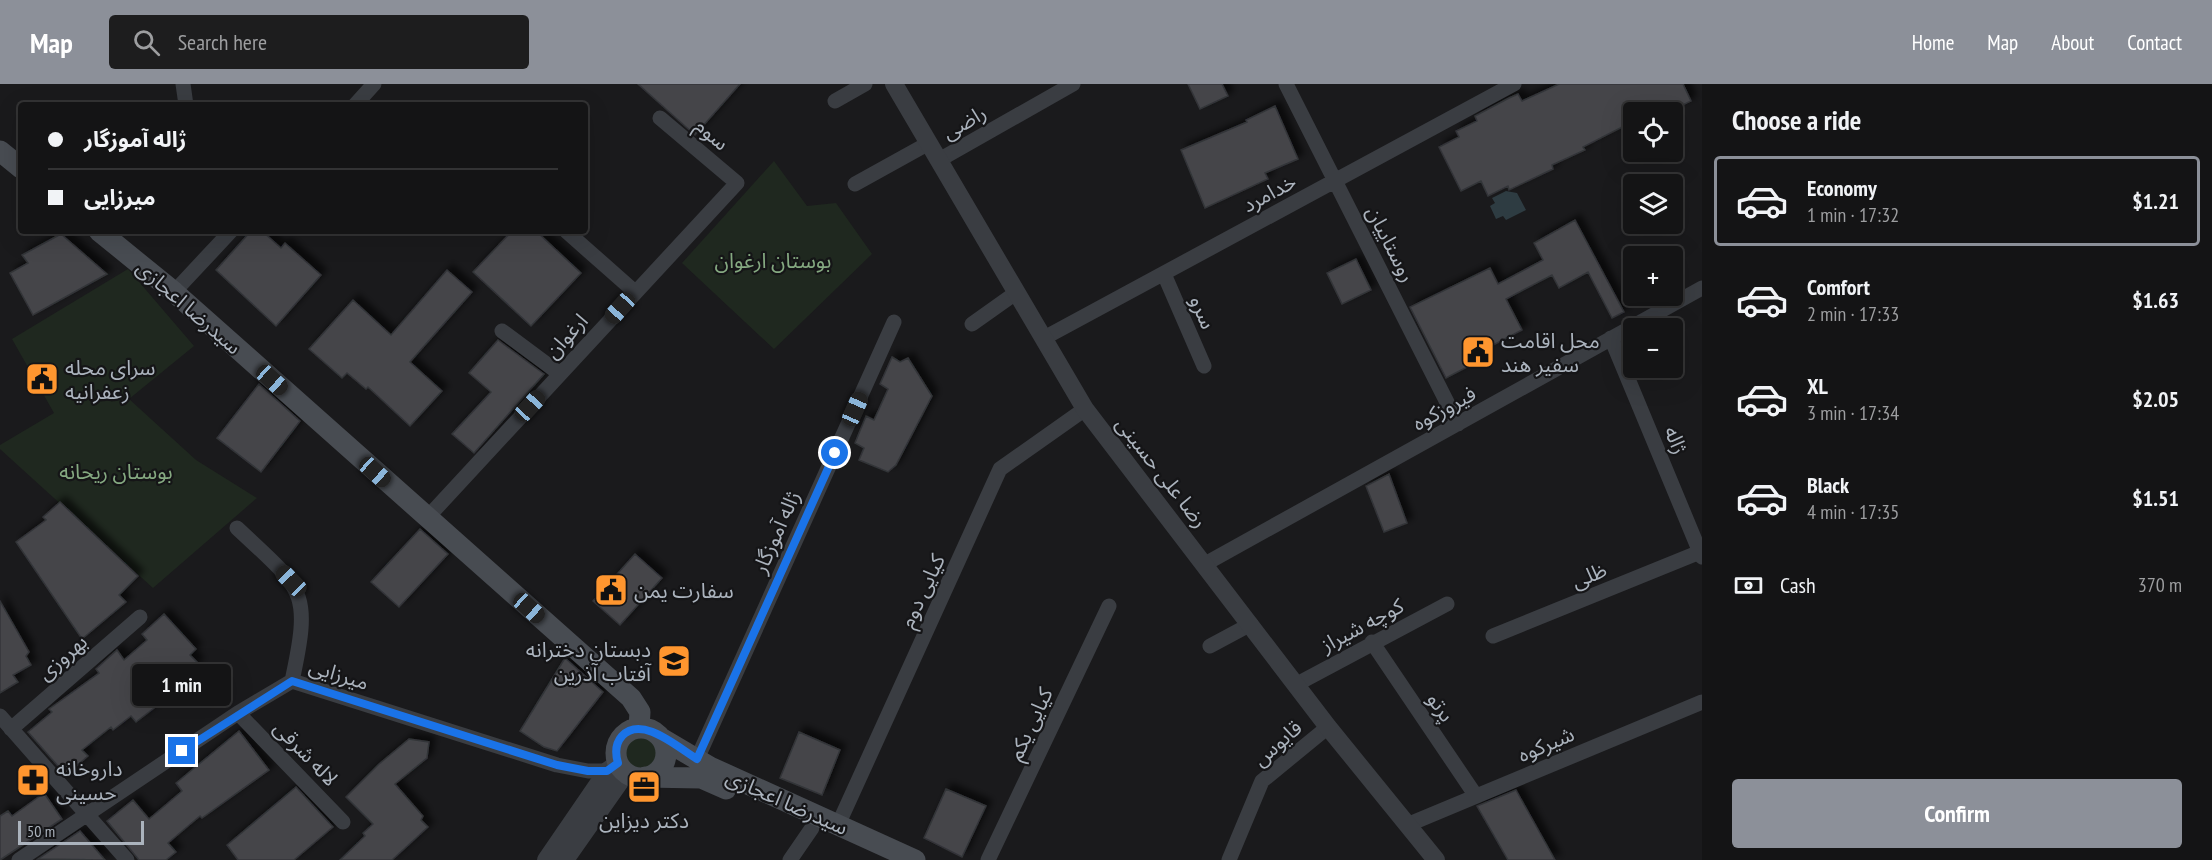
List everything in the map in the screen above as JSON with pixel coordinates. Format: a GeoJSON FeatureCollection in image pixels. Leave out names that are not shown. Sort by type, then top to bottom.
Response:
{"type":"FeatureCollection","features":[{"type":"Feature","properties":{"kind":"main road"},"geometry":{"type":"LineString","coordinates":[[0,151],[18,166]]}},
{"type":"Feature","properties":{"kind":"main road","name":"سیدرضا اعجازی"},"geometry":{"type":"LineString","coordinates":[[103,234],[174,292],[631,698],[640,712],[639,728]]}},
{"type":"Feature","properties":{"kind":"main road"},"geometry":{"type":"LineString","coordinates":[[639,728],[648,729],[661,738],[665,746],[664,763],[653,775],[624,771],[616,747],[624,734],[639,728]]}},
{"type":"Feature","properties":{"kind":"main road","name":"سیدرضا اعجازی"},"geometry":{"type":"LineString","coordinates":[[661,738],[697,759],[915,860]]}},
{"type":"Feature","properties":{"kind":"main road","name":"سیدرضا اعجازی"},"geometry":{"type":"LineString","coordinates":[[624,771],[701,778],[882,860]]}},
{"type":"Feature","properties":{"kind":"street"},"geometry":{"type":"LineString","coordinates":[[183,84],[186,102]]}},
{"type":"Feature","properties":{"kind":"street"},"geometry":{"type":"LineString","coordinates":[[357,102],[374,84]]}},
{"type":"Feature","properties":{"kind":"street"},"geometry":{"type":"LineString","coordinates":[[835,101],[865,84]]}},
{"type":"Feature","properties":{"kind":"street","name":"رضا علی حسینی"},"geometry":{"type":"LineString","coordinates":[[894,84],[1085,409],[1328,727],[1436,860]]}},
{"type":"Feature","properties":{"kind":"street","name":"راضی"},"geometry":{"type":"LineString","coordinates":[[939,160],[1073,84]]}},
{"type":"Feature","properties":{"kind":"street","name":"روستاییان"},"geometry":{"type":"LineString","coordinates":[[1286,84],[1458,424]]}},
{"type":"Feature","properties":{"kind":"street","name":"خدامرد"},"geometry":{"type":"LineString","coordinates":[[1044,338],[1514,84]]}},
{"type":"Feature","properties":{"kind":"street","name":"سوم"},"geometry":{"type":"LineString","coordinates":[[660,118],[737,183]]}},
{"type":"Feature","properties":{"kind":"street"},"geometry":{"type":"LineString","coordinates":[[855,184],[929,143]]}},
{"type":"Feature","properties":{"kind":"street","name":"ارغوان"},"geometry":{"type":"LineString","coordinates":[[427,518],[737,183]]}},
{"type":"Feature","properties":{"kind":"street"},"geometry":{"type":"LineString","coordinates":[[174,292],[228,234]]}},
{"type":"Feature","properties":{"kind":"street"},"geometry":{"type":"LineString","coordinates":[[569,234],[634,292]]}},
{"type":"Feature","properties":{"kind":"street","name":"سرو"},"geometry":{"type":"LineString","coordinates":[[1164,274],[1204,366]]}},
{"type":"Feature","properties":{"kind":"street","name":"فیروزکوه"},"geometry":{"type":"LineString","coordinates":[[1205,564],[1702,288]]}},
{"type":"Feature","properties":{"kind":"street"},"geometry":{"type":"LineString","coordinates":[[972,324],[1017,292]]}},
{"type":"Feature","properties":{"kind":"street","name":"ژاله آموزگار"},"geometry":{"type":"LineString","coordinates":[[697,759],[894,322]]}},
{"type":"Feature","properties":{"kind":"street"},"geometry":{"type":"LineString","coordinates":[[501,331],[560,374]]}},
{"type":"Feature","properties":{"kind":"street","name":"ژاله"},"geometry":{"type":"LineString","coordinates":[[1611,338],[1701,555]]}},
{"type":"Feature","properties":{"kind":"street","name":"کیایی دوم"},"geometry":{"type":"LineString","coordinates":[[838,825],[1000,469],[1085,409]]}},
{"type":"Feature","properties":{"kind":"street"},"geometry":{"type":"LineString","coordinates":[[237,528],[291,581],[300,598],[303,621],[292,681]]}},
{"type":"Feature","properties":{"kind":"street","name":"ظلی"},"geometry":{"type":"LineString","coordinates":[[1493,636],[1701,555]]}},
{"type":"Feature","properties":{"kind":"street","name":"کوچه شیراز"},"geometry":{"type":"LineString","coordinates":[[1297,684],[1447,604]]}},
{"type":"Feature","properties":{"kind":"street","name":"کیایی یکم"},"geometry":{"type":"LineString","coordinates":[[988,860],[1109,606]]}},
{"type":"Feature","properties":{"kind":"street","name":"بهروزی"},"geometry":{"type":"LineString","coordinates":[[11,729],[140,617]]}},
{"type":"Feature","properties":{"kind":"street"},"geometry":{"type":"LineString","coordinates":[[1210,646],[1251,624]]}},
{"type":"Feature","properties":{"kind":"street","name":"پرتو"},"geometry":{"type":"LineString","coordinates":[[1372,642],[1476,796]]}},
{"type":"Feature","properties":{"kind":"street","name":"میرزایی"},"geometry":{"type":"LineString","coordinates":[[19,860],[238,713],[292,681],[557,765],[588,771],[624,771]]}},
{"type":"Feature","properties":{"kind":"street","name":"شیرکوه"},"geometry":{"type":"LineString","coordinates":[[1407,825],[1702,702]]}},
{"type":"Feature","properties":{"kind":"street","name":"لاله شرقی"},"geometry":{"type":"LineString","coordinates":[[238,713],[343,822]]}},
{"type":"Feature","properties":{"kind":"street"},"geometry":{"type":"LineString","coordinates":[[0,716],[127,860]]}},
{"type":"Feature","properties":{"kind":"street","name":"قایوس"},"geometry":{"type":"LineString","coordinates":[[1229,860],[1262,781],[1328,727]]}},
{"type":"Feature","properties":{"kind":"street"},"geometry":{"type":"LineString","coordinates":[[546,860],[624,771]]}},
{"type":"Feature","properties":{"kind":"street"},"geometry":{"type":"LineString","coordinates":[[565,860],[624,771]]}},
{"type":"Feature","properties":{"kind":"street"},"geometry":{"type":"LineString","coordinates":[[790,860],[812,828]]}},
{"type":"Feature","properties":{"kind":"green space","name":"بوستان ارغوان"},"geometry":{"type":"Polygon","coordinates":[[[774,161],[807,206],[836,203],[872,254],[774,349],[682,263],[774,161]]]}},
{"type":"Feature","properties":{"kind":"green space","name":"بوستان ریحانه"},"geometry":{"type":"Polygon","coordinates":[[[128,269],[194,346],[129,399],[196,460],[257,498],[153,588],[0,449],[0,445],[54,413],[12,339],[128,269]]]}},
{"type":"Feature","properties":{"kind":"green space"},"geometry":{"type":"Polygon","coordinates":[[[641,732],[649,733],[655,738],[660,744],[660,760],[655,766],[649,771],[641,772],[633,771],[627,766],[622,760],[621,752],[622,744],[627,738],[633,733],[641,732]]]}},
{"type":"Feature","properties":{"kind":"shaded area"},"geometry":{"type":"Polygon","coordinates":[[[1506,191],[1517,193],[1526,210],[1506,220],[1503,216],[1496,219],[1490,206],[1495,203],[1492,198],[1506,191]]]}},
{"type":"Feature","properties":{"kind":"building"},"geometry":{"type":"Polygon","coordinates":[[[638,84],[740,84],[695,135],[638,84]]]}},
{"type":"Feature","properties":{"kind":"building"},"geometry":{"type":"Polygon","coordinates":[[[1188,84],[1222,84],[1228,96],[1200,109],[1188,84]]]}},
{"type":"Feature","properties":{"kind":"building"},"geometry":{"type":"Polygon","coordinates":[[[1559,84],[1683,84],[1691,101],[1683,105],[1683,102],[1623,102],[1623,127],[1583,147],[1585,150],[1552,165],[1553,169],[1509,190],[1508,186],[1488,196],[1481,181],[1461,191],[1439,147],[1459,137],[1456,131],[1477,121],[1475,116],[1518,94],[1522,101],[1559,84]]]}},
{"type":"Feature","properties":{"kind":"building"},"geometry":{"type":"Polygon","coordinates":[[[1275,106],[1298,159],[1265,173],[1268,179],[1205,208],[1181,150],[1247,122],[1246,120],[1275,106]]]}},
{"type":"Feature","properties":{"kind":"building"},"geometry":{"type":"Polygon","coordinates":[[[1575,220],[1624,312],[1612,318],[1588,272],[1559,288],[1552,275],[1506,299],[1522,330],[1470,357],[1473,364],[1446,378],[1410,307],[1490,268],[1498,284],[1543,260],[1534,243],[1575,220]]]}},
{"type":"Feature","properties":{"kind":"building"},"geometry":{"type":"Polygon","coordinates":[[[61,234],[107,274],[33,315],[10,273],[28,263],[22,255],[61,234]]]}},
{"type":"Feature","properties":{"kind":"building"},"geometry":{"type":"Polygon","coordinates":[[[248,234],[265,234],[281,248],[285,243],[321,275],[276,326],[216,270],[248,234]]]}},
{"type":"Feature","properties":{"kind":"building"},"geometry":{"type":"Polygon","coordinates":[[[509,234],[539,234],[581,273],[531,326],[473,272],[509,234]]]}},
{"type":"Feature","properties":{"kind":"building"},"geometry":{"type":"Polygon","coordinates":[[[1356,259],[1371,290],[1342,304],[1327,273],[1356,259]]]}},
{"type":"Feature","properties":{"kind":"building"},"geometry":{"type":"Polygon","coordinates":[[[447,270],[472,292],[410,362],[442,391],[410,426],[368,387],[366,389],[347,373],[342,378],[309,349],[353,300],[391,335],[447,270]]]}},
{"type":"Feature","properties":{"kind":"building"},"geometry":{"type":"Polygon","coordinates":[[[498,340],[544,374],[474,453],[452,434],[491,392],[469,373],[498,340]]]}},
{"type":"Feature","properties":{"kind":"building"},"geometry":{"type":"Polygon","coordinates":[[[892,357],[900,362],[908,358],[932,396],[896,465],[888,472],[859,460],[864,448],[855,443],[866,416],[874,420],[888,389],[880,384],[892,357]]]}},
{"type":"Feature","properties":{"kind":"building"},"geometry":{"type":"Polygon","coordinates":[[[259,384],[300,421],[261,472],[217,438],[259,384]]]}},
{"type":"Feature","properties":{"kind":"building"},"geometry":{"type":"Polygon","coordinates":[[[1389,474],[1407,523],[1384,532],[1366,486],[1389,474]]]}},
{"type":"Feature","properties":{"kind":"building"},"geometry":{"type":"Polygon","coordinates":[[[60,502],[138,576],[119,595],[126,602],[82,639],[16,542],[46,520],[43,517],[60,502]]]}},
{"type":"Feature","properties":{"kind":"building"},"geometry":{"type":"Polygon","coordinates":[[[420,529],[448,554],[399,607],[371,582],[420,529]]]}},
{"type":"Feature","properties":{"kind":"building"},"geometry":{"type":"Polygon","coordinates":[[[635,554],[662,578],[620,625],[593,601],[635,554]]]}},
{"type":"Feature","properties":{"kind":"building"},"geometry":{"type":"Polygon","coordinates":[[[0,601],[29,652],[26,656],[31,665],[13,675],[18,682],[0,693],[0,601]]]}},
{"type":"Feature","properties":{"kind":"building"},"geometry":{"type":"Polygon","coordinates":[[[164,614],[196,649],[190,655],[198,663],[158,705],[136,722],[131,716],[113,730],[111,727],[82,750],[88,756],[66,775],[28,732],[52,712],[49,709],[99,673],[96,669],[117,650],[124,660],[147,640],[142,634],[164,614]]]}},
{"type":"Feature","properties":{"kind":"building"},"geometry":{"type":"Polygon","coordinates":[[[565,658],[603,692],[557,751],[544,747],[520,731],[565,658]]]}},
{"type":"Feature","properties":{"kind":"building"},"geometry":{"type":"Polygon","coordinates":[[[239,731],[269,770],[202,818],[200,816],[168,843],[176,852],[166,860],[139,860],[107,821],[133,800],[149,819],[182,791],[176,783],[239,731]]]}},
{"type":"Feature","properties":{"kind":"building"},"geometry":{"type":"Polygon","coordinates":[[[799,732],[840,750],[822,795],[780,778],[799,732]]]}},
{"type":"Feature","properties":{"kind":"building"},"geometry":{"type":"Polygon","coordinates":[[[409,739],[429,742],[427,758],[395,784],[423,816],[421,820],[428,827],[392,860],[340,860],[365,836],[363,833],[373,824],[346,797],[379,764],[409,739]]]}},
{"type":"Feature","properties":{"kind":"building"},"geometry":{"type":"Polygon","coordinates":[[[296,787],[333,827],[294,860],[238,860],[227,845],[296,787]]]}},
{"type":"Feature","properties":{"kind":"building"},"geometry":{"type":"Polygon","coordinates":[[[946,789],[986,806],[962,857],[924,838],[946,789]]]}},
{"type":"Feature","properties":{"kind":"building"},"geometry":{"type":"Polygon","coordinates":[[[1516,790],[1555,860],[1508,860],[1477,806],[1516,790]]]}},
{"type":"Feature","properties":{"kind":"building"},"geometry":{"type":"Polygon","coordinates":[[[44,793],[62,819],[0,860],[0,816],[8,811],[12,816],[44,793]]]}},
{"type":"Feature","properties":{"kind":"building"},"geometry":{"type":"Polygon","coordinates":[[[80,831],[105,860],[38,859],[80,831]]]}},
{"type":"Feature","properties":{"kind":"place","name":"محل اقامت سفیر هند"},"geometry":{"type":"Point","coordinates":[1478,352]}},
{"type":"Feature","properties":{"kind":"place","name":"سرای محله زعفرانیه"},"geometry":{"type":"Point","coordinates":[42,379]}},
{"type":"Feature","properties":{"kind":"place","name":"سفارت یمن"},"geometry":{"type":"Point","coordinates":[611,590]}},
{"type":"Feature","properties":{"kind":"place","name":"دبستان دخترانه آفتاب آذرین"},"geometry":{"type":"Point","coordinates":[674,661]}},
{"type":"Feature","properties":{"kind":"place","name":"داروخانه حسینی"},"geometry":{"type":"Point","coordinates":[33,780]}},
{"type":"Feature","properties":{"kind":"place","name":"دکتر دیزاین"},"geometry":{"type":"Point","coordinates":[644,787]}},
{"type":"Feature","properties":{"kind":"route"},"geometry":{"type":"LineString","coordinates":[[182,751],[238,713],[292,681],[557,765],[588,771],[607,771],[618,763],[615,755],[619,740],[631,729],[639,728],[655,732],[661,738],[697,759],[835,453]]}}]}
